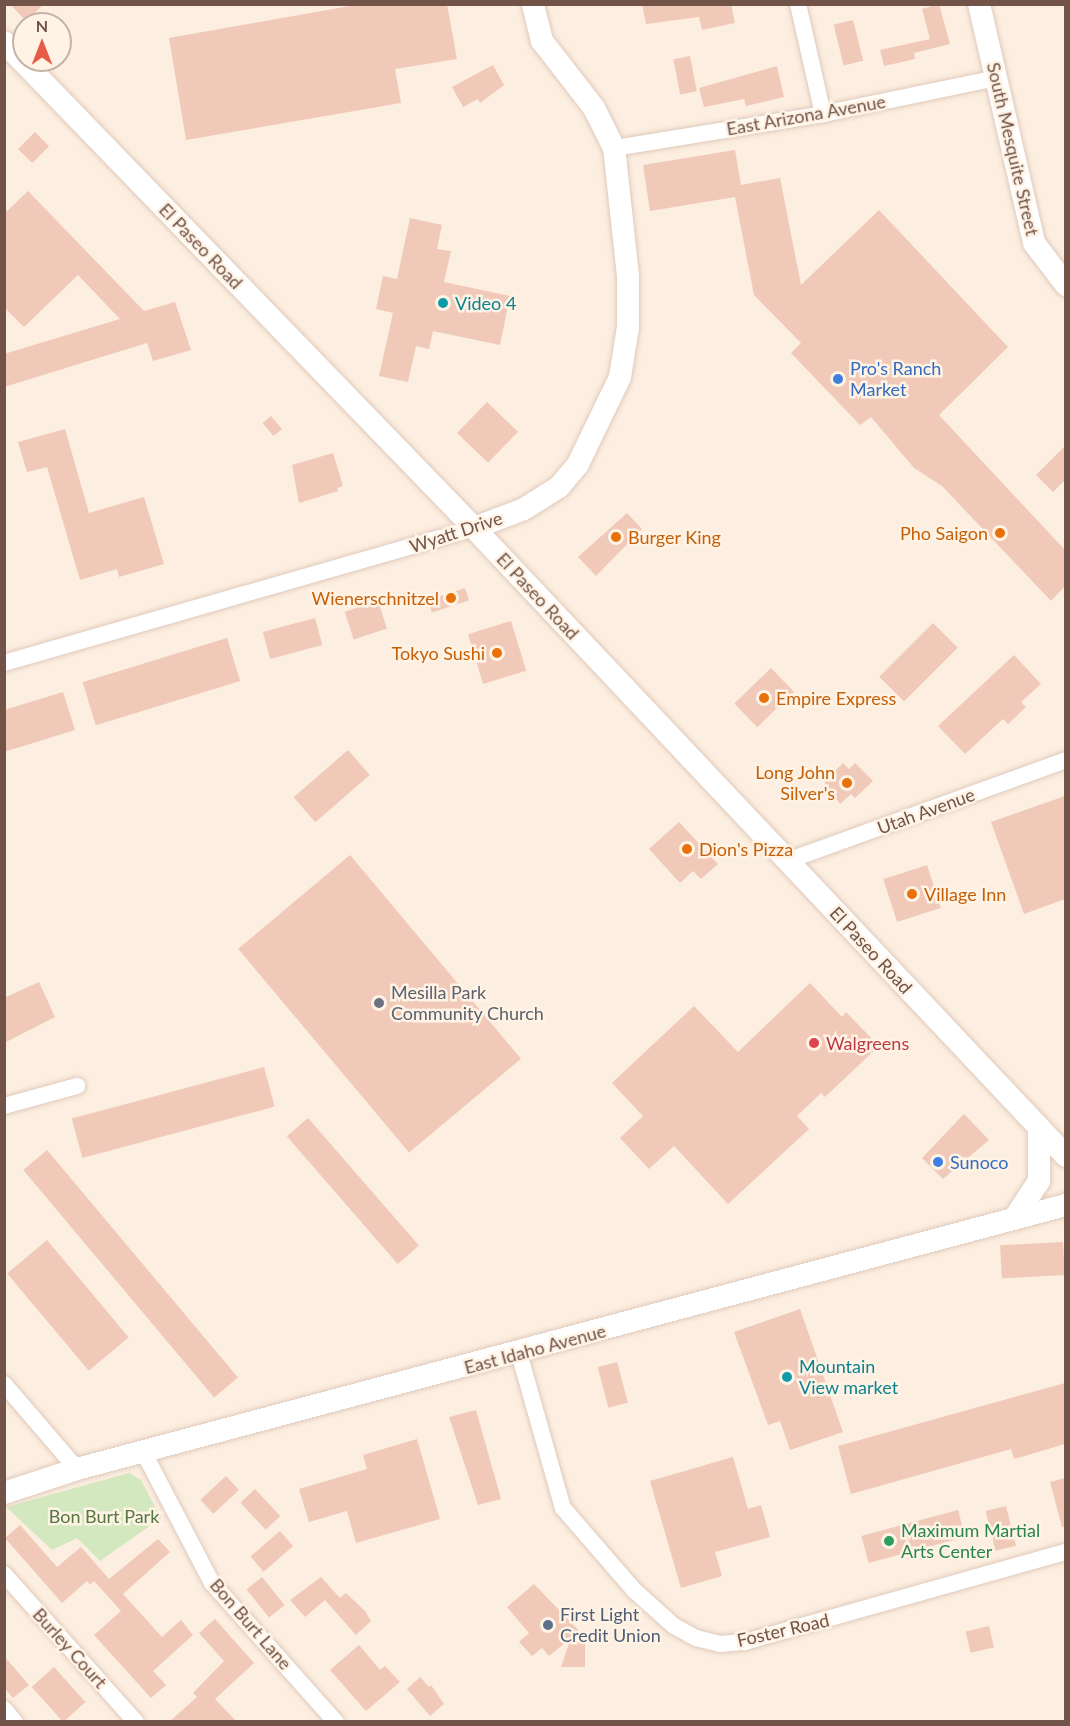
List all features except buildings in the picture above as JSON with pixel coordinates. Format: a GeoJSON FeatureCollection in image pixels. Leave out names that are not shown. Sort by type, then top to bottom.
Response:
{"type":"FeatureCollection","features":[{"type":"Feature","properties":{"kind":"street"},"geometry":{"type":"LineString","coordinates":[[533,4],[542,41],[594,108],[614,148]]}},
{"type":"Feature","properties":{"kind":"street"},"geometry":{"type":"LineString","coordinates":[[798,4],[823,114]]}},
{"type":"Feature","properties":{"kind":"street","name":"South Mesquite Street"},"geometry":{"type":"LineString","coordinates":[[979,4],[997,78],[1009,147],[1034,243],[1065,285]]}},
{"type":"Feature","properties":{"kind":"street","name":"El Paseo Road"},"geometry":{"type":"LineString","coordinates":[[4,42],[474,528],[1065,1156]]}},
{"type":"Feature","properties":{"kind":"street","name":"East Arizona Avenue"},"geometry":{"type":"LineString","coordinates":[[614,148],[823,114],[997,78]]}},
{"type":"Feature","properties":{"kind":"street","name":"Wyatt Drive"},"geometry":{"type":"LineString","coordinates":[[4,663],[474,528],[524,509],[559,487],[578,464],[620,377],[628,327],[628,276],[614,148]]}},
{"type":"Feature","properties":{"kind":"street","name":"Utah Avenue"},"geometry":{"type":"LineString","coordinates":[[787,861],[1065,760]]}},
{"type":"Feature","properties":{"kind":"street"},"geometry":{"type":"LineString","coordinates":[[4,1106],[77,1086]]}},
{"type":"Feature","properties":{"kind":"street"},"geometry":{"type":"LineString","coordinates":[[1014,1219],[1039,1181],[1038,1128]]}},
{"type":"Feature","properties":{"kind":"street","name":"East Idaho Avenue"},"geometry":{"type":"LineString","coordinates":[[4,1493],[77,1469],[519,1353],[1065,1205]]}},
{"type":"Feature","properties":{"kind":"street","name":"Foster Road"},"geometry":{"type":"LineString","coordinates":[[519,1353],[563,1508],[635,1591],[674,1626],[696,1638],[720,1644],[746,1642],[1065,1552]]}},
{"type":"Feature","properties":{"kind":"street"},"geometry":{"type":"LineString","coordinates":[[4,1384],[77,1469]]}},
{"type":"Feature","properties":{"kind":"street","name":"Bon Burt Lane"},"geometry":{"type":"LineString","coordinates":[[144,1453],[212,1582],[336,1722]]}},
{"type":"Feature","properties":{"kind":"street","name":"Burley Court"},"geometry":{"type":"LineString","coordinates":[[4,1574],[136,1722]]}},
{"type":"Feature","properties":{"kind":"street"},"geometry":{"type":"LineString","coordinates":[[4,1709],[15,1722]]}},
{"type":"Feature","properties":{"kind":"green space","name":"Bon Burt Park"},"geometry":{"type":"Polygon","coordinates":[[[129,1473],[141,1480],[161,1518],[100,1561],[77,1538],[52,1550],[6,1507],[129,1473]]]}},
{"type":"Feature","properties":{"kind":"place","name":"Video 4"},"geometry":{"type":"Point","coordinates":[443,303]}},
{"type":"Feature","properties":{"kind":"place","name":"Pro's Ranch Market"},"geometry":{"type":"Point","coordinates":[838,379]}},
{"type":"Feature","properties":{"kind":"place","name":"Pho Saigon"},"geometry":{"type":"Point","coordinates":[1000,533]}},
{"type":"Feature","properties":{"kind":"place","name":"Burger King"},"geometry":{"type":"Point","coordinates":[616,537]}},
{"type":"Feature","properties":{"kind":"place","name":"Wienerschnitzel"},"geometry":{"type":"Point","coordinates":[451,598]}},
{"type":"Feature","properties":{"kind":"place","name":"Tokyo Sushi"},"geometry":{"type":"Point","coordinates":[497,653]}},
{"type":"Feature","properties":{"kind":"place","name":"Empire Express"},"geometry":{"type":"Point","coordinates":[764,698]}},
{"type":"Feature","properties":{"kind":"place","name":"Long John Silver's"},"geometry":{"type":"Point","coordinates":[847,783]}},
{"type":"Feature","properties":{"kind":"place","name":"Dion's Pizza"},"geometry":{"type":"Point","coordinates":[687,849]}},
{"type":"Feature","properties":{"kind":"place","name":"Village Inn"},"geometry":{"type":"Point","coordinates":[912,894]}},
{"type":"Feature","properties":{"kind":"place","name":"Mesilla Park Community Church"},"geometry":{"type":"Point","coordinates":[379,1003]}},
{"type":"Feature","properties":{"kind":"place","name":"Walgreens"},"geometry":{"type":"Point","coordinates":[814,1043]}},
{"type":"Feature","properties":{"kind":"place","name":"Sunoco"},"geometry":{"type":"Point","coordinates":[938,1162]}},
{"type":"Feature","properties":{"kind":"place","name":"Mountain View market"},"geometry":{"type":"Point","coordinates":[787,1377]}},
{"type":"Feature","properties":{"kind":"place","name":"Maximum Martial Arts Center"},"geometry":{"type":"Point","coordinates":[889,1541]}},
{"type":"Feature","properties":{"kind":"place","name":"First Light Credit Union"},"geometry":{"type":"Point","coordinates":[548,1625]}}]}
